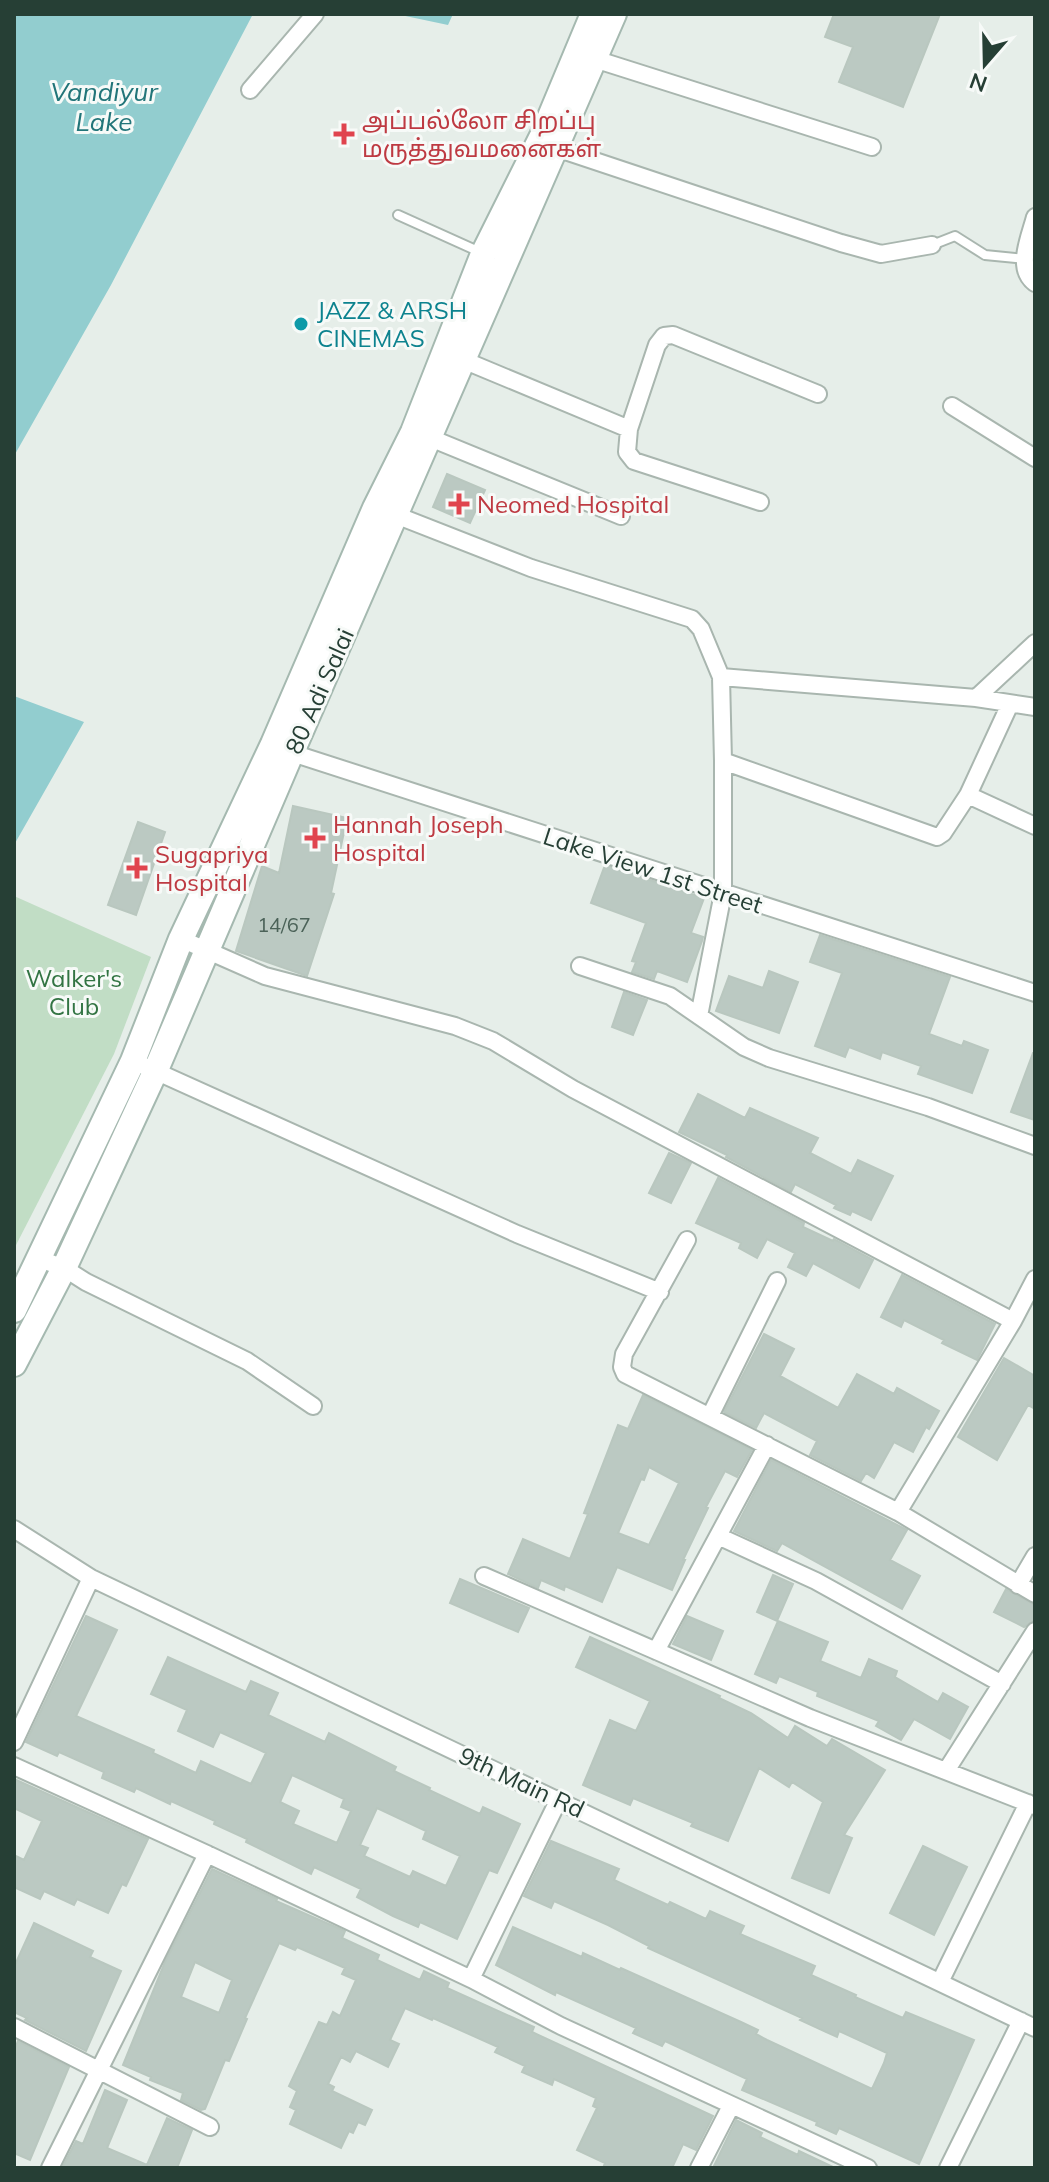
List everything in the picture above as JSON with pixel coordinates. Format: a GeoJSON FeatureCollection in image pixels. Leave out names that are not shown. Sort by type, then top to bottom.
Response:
{"type":"FeatureCollection","features":[{"type":"Feature","properties":{"kind":"main road","name":"80 Adi Salai"},"geometry":{"type":"LineString","coordinates":[[585,56],[593,14]]}},
{"type":"Feature","properties":{"kind":"main road","name":"80 Adi Salai"},"geometry":{"type":"LineString","coordinates":[[453,356],[506,264],[549,142],[585,56],[614,14]]}},
{"type":"Feature","properties":{"kind":"main road","name":"80 Adi Salai"},"geometry":{"type":"LineString","coordinates":[[14,1364],[64,1268],[155,1072],[205,952],[282,749],[453,356],[483,254],[549,142]]}},
{"type":"Feature","properties":{"kind":"main road","name":"80 Adi Salai"},"geometry":{"type":"LineString","coordinates":[[14,1310],[133,1061],[181,939],[282,749]]}},
{"type":"Feature","properties":{"kind":"street"},"geometry":{"type":"LineString","coordinates":[[250,90],[315,14]]}},
{"type":"Feature","properties":{"kind":"street"},"geometry":{"type":"LineString","coordinates":[[585,56],[872,147]]}},
{"type":"Feature","properties":{"kind":"street"},"geometry":{"type":"LineString","coordinates":[[549,142],[881,254],[932,245]]}},
{"type":"Feature","properties":{"kind":"street"},"geometry":{"type":"LineString","coordinates":[[1035,217],[1025,259],[1025,269],[1035,283]]}},
{"type":"Feature","properties":{"kind":"street"},"geometry":{"type":"LineString","coordinates":[[760,502],[634,461],[627,452],[629,429],[657,345],[664,336],[673,335],[818,394]]}},
{"type":"Feature","properties":{"kind":"street"},"geometry":{"type":"LineString","coordinates":[[453,356],[629,429]]}},
{"type":"Feature","properties":{"kind":"street"},"geometry":{"type":"LineString","coordinates":[[952,406],[1035,458]]}},
{"type":"Feature","properties":{"kind":"street"},"geometry":{"type":"LineString","coordinates":[[420,434],[621,516]]}},
{"type":"Feature","properties":{"kind":"street"},"geometry":{"type":"LineString","coordinates":[[385,511],[531,568],[692,619],[701,629],[721,677],[723,893],[699,1016]]}},
{"type":"Feature","properties":{"kind":"street"},"geometry":{"type":"LineString","coordinates":[[976,698],[1035,643]]}},
{"type":"Feature","properties":{"kind":"street"},"geometry":{"type":"LineString","coordinates":[[721,677],[976,698],[1035,707]]}},
{"type":"Feature","properties":{"kind":"street"},"geometry":{"type":"LineString","coordinates":[[723,761],[937,837],[943,833],[968,795],[1010,704]]}},
{"type":"Feature","properties":{"kind":"street","name":"Lake View 1st Street"},"geometry":{"type":"LineString","coordinates":[[282,749],[1035,993]]}},
{"type":"Feature","properties":{"kind":"street"},"geometry":{"type":"LineString","coordinates":[[968,795],[1035,826]]}},
{"type":"Feature","properties":{"kind":"street"},"geometry":{"type":"LineString","coordinates":[[181,939],[265,976],[455,1026],[493,1041],[573,1089],[1013,1321]]}},
{"type":"Feature","properties":{"kind":"street"},"geometry":{"type":"LineString","coordinates":[[580,966],[670,996],[744,1047],[769,1058],[928,1107],[1035,1146]]}},
{"type":"Feature","properties":{"kind":"street"},"geometry":{"type":"LineString","coordinates":[[133,1061],[517,1234],[660,1292]]}},
{"type":"Feature","properties":{"kind":"street"},"geometry":{"type":"LineString","coordinates":[[687,1240],[624,1354],[622,1367],[625,1374],[898,1512],[1035,1594]]}},
{"type":"Feature","properties":{"kind":"street"},"geometry":{"type":"LineString","coordinates":[[40,1259],[64,1268],[86,1282],[247,1361],[313,1406]]}},
{"type":"Feature","properties":{"kind":"street"},"geometry":{"type":"LineString","coordinates":[[898,1512],[1035,1279]]}},
{"type":"Feature","properties":{"kind":"street"},"geometry":{"type":"LineString","coordinates":[[710,1416],[777,1281]]}},
{"type":"Feature","properties":{"kind":"street"},"geometry":{"type":"LineString","coordinates":[[656,1651],[767,1445]]}},
{"type":"Feature","properties":{"kind":"street","name":"9th Main Rd"},"geometry":{"type":"LineString","coordinates":[[14,1529],[91,1578],[1028,2024]]}},
{"type":"Feature","properties":{"kind":"street"},"geometry":{"type":"LineString","coordinates":[[718,1536],[816,1581],[1002,1684]]}},
{"type":"Feature","properties":{"kind":"street"},"geometry":{"type":"LineString","coordinates":[[1018,1585],[1035,1556]]}},
{"type":"Feature","properties":{"kind":"street"},"geometry":{"type":"LineString","coordinates":[[484,1576],[810,1718],[1032,1805],[940,1982]]}},
{"type":"Feature","properties":{"kind":"street"},"geometry":{"type":"LineString","coordinates":[[14,1742],[91,1578]]}},
{"type":"Feature","properties":{"kind":"street"},"geometry":{"type":"LineString","coordinates":[[946,1771],[1035,1631]]}},
{"type":"Feature","properties":{"kind":"street"},"geometry":{"type":"LineString","coordinates":[[14,1766],[207,1854],[471,1979],[561,2026],[868,2168]]}},
{"type":"Feature","properties":{"kind":"street"},"geometry":{"type":"LineString","coordinates":[[471,1979],[559,1799]]}},
{"type":"Feature","properties":{"kind":"street"},"geometry":{"type":"LineString","coordinates":[[50,2168],[207,1854]]}},
{"type":"Feature","properties":{"kind":"street"},"geometry":{"type":"LineString","coordinates":[[948,2168],[1028,2024]]}},
{"type":"Feature","properties":{"kind":"street"},"geometry":{"type":"LineString","coordinates":[[14,2027],[210,2127]]}},
{"type":"Feature","properties":{"kind":"street"},"geometry":{"type":"LineString","coordinates":[[699,2168],[731,2106]]}},
{"type":"Feature","properties":{"kind":"lane"},"geometry":{"type":"LineString","coordinates":[[398,215],[506,264]]}},
{"type":"Feature","properties":{"kind":"lane"},"geometry":{"type":"LineString","coordinates":[[932,245],[955,236],[985,255],[1025,259]]}},
{"type":"Feature","properties":{"kind":"green space","name":"Walker's Club"},"geometry":{"type":"Polygon","coordinates":[[[14,896],[151,957],[114,1054],[14,1249],[14,896]]]}},
{"type":"Feature","properties":{"kind":"water","name":"Vandiyur Lake"},"geometry":{"type":"Polygon","coordinates":[[[14,14],[253,14],[111,285],[14,456],[14,14]]]}},
{"type":"Feature","properties":{"kind":"water"},"geometry":{"type":"Polygon","coordinates":[[[396,14],[453,14],[448,25],[396,14]]]}},
{"type":"Feature","properties":{"kind":"water"},"geometry":{"type":"Polygon","coordinates":[[[14,696],[84,722],[14,845],[14,696]]]}},
{"type":"Feature","properties":{"kind":"building"},"geometry":{"type":"Polygon","coordinates":[[[834,14],[940,14],[903,107],[839,82],[853,47],[825,37],[834,14]]]}},
{"type":"Feature","properties":{"kind":"building"},"geometry":{"type":"Polygon","coordinates":[[[447,474],[485,490],[470,523],[433,507],[447,474]]]}},
{"type":"Feature","properties":{"kind":"building"},"geometry":{"type":"Polygon","coordinates":[[[293,806],[347,818],[331,893],[334,894],[307,976],[236,951],[262,866],[279,873],[293,806]]]}},
{"type":"Feature","properties":{"kind":"building","name":"Sugapriya Hospital"},"geometry":{"type":"Polygon","coordinates":[[[138,822],[165,832],[136,915],[108,905],[138,822]]]}},
{"type":"Feature","properties":{"kind":"building"},"geometry":{"type":"Polygon","coordinates":[[[605,865],[704,898],[691,933],[703,937],[687,982],[657,971],[654,979],[632,972],[636,962],[632,961],[646,923],[591,903],[605,865]]]}},
{"type":"Feature","properties":{"kind":"building"},"geometry":{"type":"Polygon","coordinates":[[[820,935],[950,977],[929,1034],[962,1046],[964,1041],[988,1050],[972,1093],[918,1074],[921,1066],[882,1052],[880,1059],[849,1047],[845,1057],[815,1046],[842,973],[810,962],[820,935]]]}},
{"type":"Feature","properties":{"kind":"building"},"geometry":{"type":"Polygon","coordinates":[[[769,971],[798,982],[779,1033],[716,1011],[729,976],[763,988],[769,971]]]}},
{"type":"Feature","properties":{"kind":"building"},"geometry":{"type":"Polygon","coordinates":[[[624,992],[647,1000],[633,1035],[612,1027],[624,992]]]}},
{"type":"Feature","properties":{"kind":"building"},"geometry":{"type":"Polygon","coordinates":[[[1035,1053],[1035,1120],[1011,1112],[1035,1053]]]}},
{"type":"Feature","properties":{"kind":"building"},"geometry":{"type":"Polygon","coordinates":[[[698,1094],[745,1118],[750,1108],[818,1138],[810,1153],[851,1174],[858,1160],[893,1176],[871,1220],[852,1211],[850,1215],[834,1208],[836,1205],[795,1184],[791,1192],[679,1132],[698,1094]]]}},
{"type":"Feature","properties":{"kind":"building"},"geometry":{"type":"Polygon","coordinates":[[[669,1153],[691,1163],[671,1203],[649,1193],[669,1153]]]}},
{"type":"Feature","properties":{"kind":"building"},"geometry":{"type":"Polygon","coordinates":[[[718,1178],[804,1223],[803,1227],[873,1260],[859,1288],[813,1263],[806,1276],[788,1267],[795,1253],[767,1239],[757,1258],[739,1248],[741,1243],[696,1223],[718,1178]]]}},
{"type":"Feature","properties":{"kind":"building"},"geometry":{"type":"Polygon","coordinates":[[[902,1275],[995,1324],[977,1360],[904,1320],[901,1327],[881,1317],[902,1275]]]}},
{"type":"Feature","properties":{"kind":"building"},"geometry":{"type":"Polygon","coordinates":[[[764,1334],[794,1349],[780,1376],[838,1408],[857,1374],[894,1394],[897,1388],[939,1411],[929,1429],[926,1427],[913,1452],[894,1442],[874,1478],[866,1473],[861,1481],[810,1455],[817,1441],[764,1413],[756,1428],[724,1412],[764,1334]]]}},
{"type":"Feature","properties":{"kind":"building"},"geometry":{"type":"Polygon","coordinates":[[[1004,1358],[1035,1376],[1035,1409],[1028,1405],[997,1460],[958,1437],[1004,1358]]]}},
{"type":"Feature","properties":{"kind":"building"},"geometry":{"type":"Polygon","coordinates":[[[643,1395],[752,1450],[737,1477],[725,1471],[706,1507],[672,1590],[617,1567],[602,1602],[565,1586],[564,1590],[541,1580],[538,1588],[508,1574],[523,1539],[570,1559],[618,1425],[628,1429],[643,1395]],[[649,1467],[618,1533],[649,1545],[679,1483],[649,1467]]]}},
{"type":"Feature","properties":{"kind":"building"},"geometry":{"type":"Polygon","coordinates":[[[771,1460],[907,1530],[890,1560],[920,1576],[902,1609],[782,1543],[777,1551],[734,1531],[771,1460]]]}},
{"type":"Feature","properties":{"kind":"building"},"geometry":{"type":"Polygon","coordinates":[[[773,1575],[793,1584],[777,1621],[757,1612],[773,1575]]]}},
{"type":"Feature","properties":{"kind":"building"},"geometry":{"type":"Polygon","coordinates":[[[460,1579],[529,1608],[518,1632],[450,1603],[460,1579]]]}},
{"type":"Feature","properties":{"kind":"building"},"geometry":{"type":"Polygon","coordinates":[[[1006,1589],[1035,1605],[1035,1620],[1024,1627],[994,1612],[1006,1589]]]}},
{"type":"Feature","properties":{"kind":"building"},"geometry":{"type":"Polygon","coordinates":[[[86,1616],[117,1630],[76,1716],[154,1750],[153,1753],[196,1773],[201,1761],[251,1784],[266,1753],[220,1732],[213,1747],[178,1731],[187,1710],[151,1694],[168,1657],[246,1692],[251,1681],[278,1693],[268,1715],[325,1742],[329,1733],[396,1767],[394,1771],[429,1790],[480,1814],[483,1807],[520,1824],[497,1873],[489,1870],[457,1939],[420,1922],[418,1927],[393,1916],[357,1897],[361,1889],[314,1867],[311,1874],[246,1842],[247,1839],[214,1824],[215,1821],[136,1788],[134,1792],[102,1778],[104,1772],[59,1752],[57,1756],[26,1742],[86,1616]],[[292,1775],[280,1802],[299,1811],[293,1824],[337,1843],[351,1811],[341,1807],[344,1799],[292,1775]],[[377,1808],[360,1845],[368,1848],[364,1856],[410,1877],[413,1871],[446,1886],[460,1856],[423,1839],[426,1831],[377,1808]]]}},
{"type":"Feature","properties":{"kind":"building"},"geometry":{"type":"Polygon","coordinates":[[[687,1616],[723,1631],[711,1660],[673,1644],[687,1616]]]}},
{"type":"Feature","properties":{"kind":"building"},"geometry":{"type":"Polygon","coordinates":[[[778,1621],[828,1642],[820,1661],[861,1678],[869,1659],[897,1671],[895,1677],[938,1702],[943,1693],[968,1707],[950,1739],[914,1719],[901,1740],[876,1726],[879,1721],[817,1696],[818,1692],[779,1676],[776,1683],[755,1674],[778,1621]]]}},
{"type":"Feature","properties":{"kind":"building"},"geometry":{"type":"Polygon","coordinates":[[[590,1637],[720,1696],[788,1738],[795,1726],[827,1746],[832,1739],[885,1770],[844,1835],[852,1838],[829,1893],[792,1878],[823,1802],[792,1782],[789,1787],[759,1768],[728,1841],[633,1798],[630,1805],[583,1785],[610,1720],[636,1731],[650,1701],[576,1667],[590,1637]]]}},
{"type":"Feature","properties":{"kind":"building"},"geometry":{"type":"Polygon","coordinates":[[[14,1779],[148,1839],[126,1886],[122,1884],[108,1913],[77,1899],[74,1905],[44,1891],[40,1899],[14,1887],[14,1855],[24,1860],[42,1821],[14,1808],[14,1779]]]}},
{"type":"Feature","properties":{"kind":"building"},"geometry":{"type":"Polygon","coordinates":[[[551,1841],[619,1869],[614,1880],[668,1905],[670,1902],[706,1919],[710,1911],[744,1926],[740,1934],[815,1966],[811,1975],[855,1997],[903,2018],[906,2012],[974,2040],[919,2164],[839,2128],[836,2134],[816,2125],[817,2122],[742,2090],[747,2079],[665,2041],[662,2046],[633,2033],[636,2028],[556,1992],[555,1995],[496,1965],[513,1927],[582,1957],[583,1953],[621,1968],[741,2022],[758,2030],[756,2034],[767,2040],[872,2089],[884,2063],[887,2053],[839,2031],[837,2037],[554,1901],[551,1908],[524,1896],[551,1841]]]}},
{"type":"Feature","properties":{"kind":"building"},"geometry":{"type":"Polygon","coordinates":[[[923,1846],[967,1867],[934,1935],[890,1913],[923,1846]]]}},
{"type":"Feature","properties":{"kind":"building"},"geometry":{"type":"Polygon","coordinates":[[[212,1869],[345,1931],[342,1938],[379,1955],[377,1960],[420,1980],[424,1971],[449,1983],[447,1988],[534,2027],[532,2032],[713,2116],[696,2150],[683,2144],[672,2168],[603,2168],[605,2163],[577,2150],[597,2108],[593,2106],[596,2098],[554,2079],[552,2085],[522,2072],[525,2066],[495,2052],[498,2047],[405,2008],[390,2040],[399,2044],[388,2067],[356,2051],[350,2062],[341,2057],[328,2084],[334,2087],[332,2091],[372,2110],[365,2125],[358,2122],[353,2133],[349,2131],[341,2148],[290,2124],[296,2110],[290,2107],[297,2091],[289,2086],[319,2022],[327,2025],[333,2012],[340,2016],[356,1980],[342,1974],[345,1968],[297,1947],[295,1950],[279,1943],[229,2061],[225,2060],[205,2109],[201,2110],[181,2100],[183,2093],[123,2065],[165,1962],[212,1869]],[[195,1962],[181,1997],[219,2013],[232,1980],[195,1962]]]}},
{"type":"Feature","properties":{"kind":"building"},"geometry":{"type":"Polygon","coordinates":[[[34,1923],[93,1951],[90,1957],[121,1971],[86,2051],[14,2012],[14,1967],[34,1923]]]}},
{"type":"Feature","properties":{"kind":"building"},"geometry":{"type":"Polygon","coordinates":[[[18,2041],[69,2067],[30,2160],[14,2153],[14,2051],[18,2041]]]}},
{"type":"Feature","properties":{"kind":"building"},"geometry":{"type":"Polygon","coordinates":[[[105,2090],[127,2100],[107,2148],[147,2165],[167,2118],[192,2130],[177,2168],[62,2168],[76,2141],[83,2144],[105,2090]]]}},
{"type":"Feature","properties":{"kind":"building"},"geometry":{"type":"Polygon","coordinates":[[[736,2120],[762,2133],[760,2137],[835,2168],[713,2168],[736,2120]]]}},
{"type":"Feature","properties":{"kind":"place","name":"அப்பல்லோ சிறப்பு மருத்துவமனைகள்"},"geometry":{"type":"Point","coordinates":[344,134]}},
{"type":"Feature","properties":{"kind":"place","name":"JAZZ & ARSH CINEMAS"},"geometry":{"type":"Point","coordinates":[301,324]}},
{"type":"Feature","properties":{"kind":"place","name":"Neomed Hospital"},"geometry":{"type":"Point","coordinates":[459,504]}},
{"type":"Feature","properties":{"kind":"place","name":"Hannah Joseph Hospital"},"geometry":{"type":"Point","coordinates":[315,838]}},
{"type":"Feature","properties":{"kind":"place","name":"Sugapriya Hospital"},"geometry":{"type":"Point","coordinates":[137,868]}}]}
